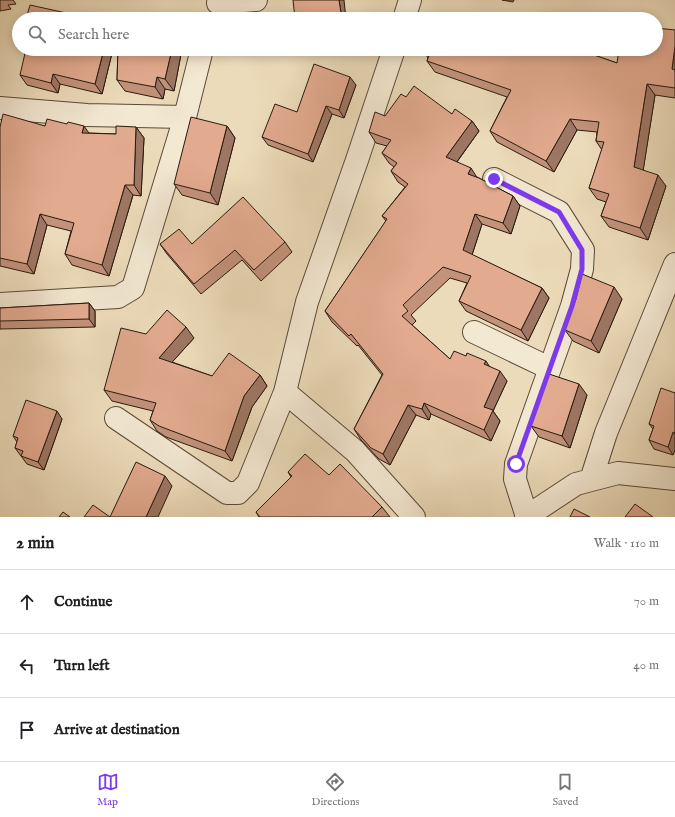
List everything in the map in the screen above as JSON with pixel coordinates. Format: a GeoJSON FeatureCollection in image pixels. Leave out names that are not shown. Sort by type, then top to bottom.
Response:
{"type":"FeatureCollection","features":[{"type":"Feature","properties":{"kind":"street"},"geometry":{"type":"LineString","coordinates":[[216,7],[256,0]]}},
{"type":"Feature","properties":{"kind":"street"},"geometry":{"type":"LineString","coordinates":[[406,12],[410,0]]}},
{"type":"Feature","properties":{"kind":"street"},"geometry":{"type":"LineString","coordinates":[[0,304],[118,297],[132,288],[185,118],[200,56]]}},
{"type":"Feature","properties":{"kind":"street"},"geometry":{"type":"LineString","coordinates":[[116,418],[227,493],[238,493],[248,483],[285,392],[307,302],[392,56]]}},
{"type":"Feature","properties":{"kind":"street"},"geometry":{"type":"LineString","coordinates":[[0,108],[86,115],[185,118]]}},
{"type":"Feature","properties":{"kind":"street"},"geometry":{"type":"LineString","coordinates":[[494,179],[559,212],[582,250],[582,269],[572,306],[516,464],[515,479],[526,517],[576,484],[618,473],[675,479]]}},
{"type":"Feature","properties":{"kind":"street"},"geometry":{"type":"LineString","coordinates":[[591,480],[606,433],[675,264]]}},
{"type":"Feature","properties":{"kind":"street"},"geometry":{"type":"LineString","coordinates":[[474,332],[549,368]]}},
{"type":"Feature","properties":{"kind":"street"},"geometry":{"type":"LineString","coordinates":[[285,392],[355,451],[414,517]]}},
{"type":"Feature","properties":{"kind":"building"},"geometry":{"type":"Polygon","coordinates":[[[293,0],[339,0],[341,12],[294,12],[293,0]]]}},
{"type":"Feature","properties":{"kind":"building"},"geometry":{"type":"Polygon","coordinates":[[[30,5],[62,12],[28,12],[30,5]]]}},
{"type":"Feature","properties":{"kind":"building"},"geometry":{"type":"Polygon","coordinates":[[[663,29],[675,30],[675,46],[672,69],[675,70],[675,88],[647,84],[634,167],[658,175],[640,228],[601,216],[609,194],[589,188],[604,142],[596,141],[599,122],[570,119],[546,161],[490,131],[511,90],[427,61],[429,56],[597,56],[617,63],[618,56],[663,56],[663,29]]]}},
{"type":"Feature","properties":{"kind":"building"},"geometry":{"type":"Polygon","coordinates":[[[24,56],[102,56],[95,84],[53,74],[51,83],[20,75],[24,56]]]}},
{"type":"Feature","properties":{"kind":"building"},"geometry":{"type":"Polygon","coordinates":[[[118,56],[170,56],[165,79],[157,77],[155,87],[117,80],[118,56]]]}},
{"type":"Feature","properties":{"kind":"building"},"geometry":{"type":"Polygon","coordinates":[[[314,64],[350,77],[339,110],[326,106],[308,154],[262,137],[275,104],[297,112],[314,64]]]}},
{"type":"Feature","properties":{"kind":"building"},"geometry":{"type":"Polygon","coordinates":[[[414,86],[452,114],[455,109],[472,121],[446,157],[471,168],[468,174],[479,178],[513,196],[503,223],[475,214],[463,250],[542,288],[521,330],[459,301],[471,276],[443,267],[403,305],[408,311],[402,316],[450,359],[454,351],[466,356],[467,353],[486,361],[484,364],[500,371],[484,407],[493,410],[484,430],[424,403],[422,409],[408,405],[383,454],[371,448],[354,429],[383,374],[351,334],[349,336],[325,311],[387,219],[382,216],[408,184],[391,171],[397,163],[382,153],[391,140],[369,132],[375,112],[385,116],[401,94],[406,97],[414,86]]]}},
{"type":"Feature","properties":{"kind":"building"},"geometry":{"type":"Polygon","coordinates":[[[3,114],[45,126],[47,119],[67,124],[68,122],[84,126],[82,133],[116,134],[116,126],[136,127],[134,185],[125,185],[102,265],[65,254],[74,223],[40,214],[27,264],[0,258],[0,127],[3,114]]]}},
{"type":"Feature","properties":{"kind":"building"},"geometry":{"type":"Polygon","coordinates":[[[191,117],[227,126],[210,193],[174,184],[191,117]]]}},
{"type":"Feature","properties":{"kind":"building"},"geometry":{"type":"Polygon","coordinates":[[[243,197],[285,242],[254,270],[235,250],[194,284],[160,244],[179,229],[192,244],[243,197]]]}},
{"type":"Feature","properties":{"kind":"building"},"geometry":{"type":"Polygon","coordinates":[[[582,274],[614,287],[591,341],[565,330],[576,299],[582,274]]]}},
{"type":"Feature","properties":{"kind":"building"},"geometry":{"type":"Polygon","coordinates":[[[89,303],[89,319],[0,321],[0,308],[89,303]]]}},
{"type":"Feature","properties":{"kind":"building"},"geometry":{"type":"Polygon","coordinates":[[[167,310],[186,327],[159,358],[212,376],[229,353],[260,375],[244,396],[225,451],[159,426],[150,420],[156,403],[104,390],[121,328],[146,334],[167,310]]]}},
{"type":"Feature","properties":{"kind":"building"},"geometry":{"type":"Polygon","coordinates":[[[549,374],[579,384],[562,436],[531,426],[549,374]]]}},
{"type":"Feature","properties":{"kind":"building"},"geometry":{"type":"Polygon","coordinates":[[[661,388],[675,393],[675,433],[673,432],[668,447],[649,440],[654,426],[649,424],[661,388]]]}},
{"type":"Feature","properties":{"kind":"building"},"geometry":{"type":"Polygon","coordinates":[[[26,400],[57,411],[38,462],[21,456],[23,451],[15,448],[18,438],[13,436],[26,400]]]}},
{"type":"Feature","properties":{"kind":"building"},"geometry":{"type":"Polygon","coordinates":[[[305,454],[329,475],[340,464],[382,507],[372,517],[260,517],[256,512],[292,476],[288,472],[305,454]]]}},
{"type":"Feature","properties":{"kind":"building"},"geometry":{"type":"Polygon","coordinates":[[[136,462],[165,476],[146,517],[110,517],[136,462]]]}},
{"type":"Feature","properties":{"kind":"building"},"geometry":{"type":"Polygon","coordinates":[[[635,504],[653,517],[625,517],[635,504]]]}},
{"type":"Feature","properties":{"kind":"building"},"geometry":{"type":"Polygon","coordinates":[[[93,505],[110,517],[84,517],[93,505]]]}},
{"type":"Feature","properties":{"kind":"building"},"geometry":{"type":"Polygon","coordinates":[[[574,509],[590,517],[570,517],[574,509]]]}},
{"type":"Feature","properties":{"kind":"building"},"geometry":{"type":"Polygon","coordinates":[[[63,512],[70,517],[59,517],[63,512]]]}},
{"type":"Feature","properties":{"kind":"route"},"geometry":{"type":"LineString","coordinates":[[494,179],[559,212],[582,250],[582,269],[572,306],[516,464]]}}]}
